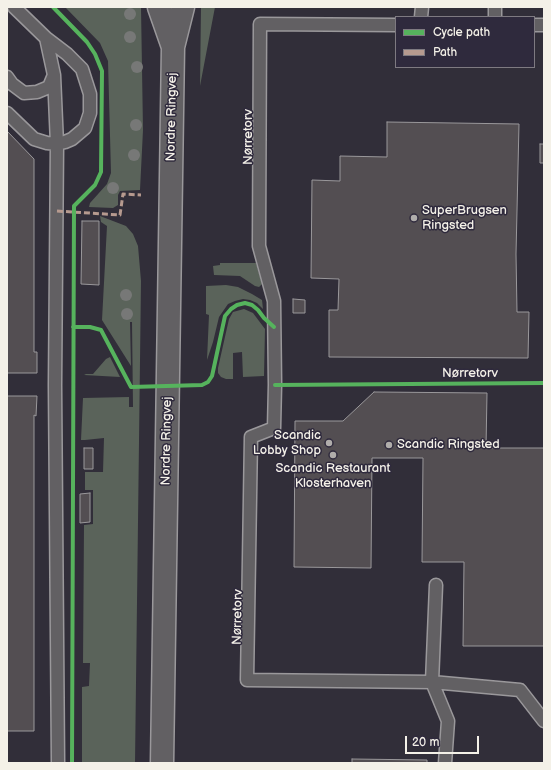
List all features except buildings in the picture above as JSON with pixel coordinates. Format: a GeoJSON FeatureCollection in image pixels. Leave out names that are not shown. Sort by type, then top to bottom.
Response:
{"type":"FeatureCollection","features":[{"type":"Feature","properties":{"kind":"street","name":"Nordre Ringvej"},"geometry":{"type":"LineString","coordinates":[[159,7],[173,47]]}},
{"type":"Feature","properties":{"kind":"street","name":"Nordre Ringvej"},"geometry":{"type":"LineString","coordinates":[[162,763],[173,47],[183,7]]}},
{"type":"Feature","properties":{"kind":"lane"},"geometry":{"type":"LineString","coordinates":[[7,113],[34,139],[57,144],[72,139],[84,128],[90,112],[90,94],[82,69],[67,54],[46,38],[14,7]]}},
{"type":"Feature","properties":{"kind":"lane","name":"Nørretorv"},"geometry":{"type":"LineString","coordinates":[[395,25],[260,24],[259,246],[274,301],[275,385],[274,428],[251,438],[247,680],[432,682],[520,690],[544,721]]}},
{"type":"Feature","properties":{"kind":"lane"},"geometry":{"type":"LineString","coordinates":[[46,38],[54,76],[57,144],[55,385],[58,763]]}},
{"type":"Feature","properties":{"kind":"lane"},"geometry":{"type":"LineString","coordinates":[[7,77],[12,84],[24,93],[37,92],[49,87],[54,76]]}},
{"type":"Feature","properties":{"kind":"lane"},"geometry":{"type":"LineString","coordinates":[[436,585],[432,682],[448,720],[445,763]]}},
{"type":"Feature","properties":{"kind":"shaded area"},"geometry":{"type":"Polygon","coordinates":[[[65,7],[141,7],[143,130],[140,190],[120,191],[118,195],[118,205],[113,208],[89,207],[90,203],[107,184],[111,173],[108,61],[100,43],[65,7]]]}},
{"type":"Feature","properties":{"kind":"shaded area"},"geometry":{"type":"Polygon","coordinates":[[[201,7],[215,7],[200,86],[201,7]]]}},
{"type":"Feature","properties":{"kind":"shaded area"},"geometry":{"type":"Polygon","coordinates":[[[100,216],[126,226],[133,234],[138,246],[141,281],[135,763],[82,763],[82,687],[89,686],[90,663],[83,663],[84,525],[93,524],[93,490],[85,490],[85,472],[103,472],[104,438],[81,440],[83,398],[129,397],[129,407],[133,407],[132,322],[130,322],[131,366],[102,320],[107,226],[101,222],[100,216]]]}},
{"type":"Feature","properties":{"kind":"shaded area"},"geometry":{"type":"Polygon","coordinates":[[[220,263],[256,263],[262,284],[259,287],[255,286],[240,276],[214,275],[213,266],[220,265],[220,263]]]}},
{"type":"Feature","properties":{"kind":"shaded area"},"geometry":{"type":"Polygon","coordinates":[[[226,285],[238,287],[262,300],[263,309],[257,303],[243,299],[228,304],[219,317],[207,360],[209,315],[206,314],[206,286],[226,285]]]}},
{"type":"Feature","properties":{"kind":"shaded area"},"geometry":{"type":"Polygon","coordinates":[[[244,309],[253,313],[265,329],[264,376],[243,377],[242,352],[233,353],[233,379],[226,379],[221,377],[218,373],[218,368],[229,319],[233,312],[244,309]]]}},
{"type":"Feature","properties":{"kind":"shaded area"},"geometry":{"type":"Polygon","coordinates":[[[110,357],[120,377],[84,375],[93,374],[106,359],[110,357]]]}},
{"type":"Feature","properties":{"kind":"marked path"},"geometry":{"type":"LineString","coordinates":[[57,211],[120,215],[123,194],[141,195]]}},
{"type":"Feature","properties":{"kind":"cycle path"},"geometry":{"type":"LineString","coordinates":[[53,7],[87,42],[95,54],[102,71],[101,172],[95,185],[74,206],[72,763]]}},
{"type":"Feature","properties":{"kind":"cycle path"},"geometry":{"type":"LineString","coordinates":[[73,327],[90,327],[101,330],[131,387],[202,385],[208,382],[212,376],[225,316],[237,305],[245,303],[252,305],[274,327]]}},
{"type":"Feature","properties":{"kind":"cycle path"},"geometry":{"type":"LineString","coordinates":[[275,385],[544,383]]}},
{"type":"Feature","properties":{"kind":"place","name":"SuperBrugsen Ringsted"},"geometry":{"type":"Point","coordinates":[414,218]}},
{"type":"Feature","properties":{"kind":"place","name":"Scandic Lobby Shop"},"geometry":{"type":"Point","coordinates":[329,443]}},
{"type":"Feature","properties":{"kind":"place","name":"Scandic Ringsted"},"geometry":{"type":"Point","coordinates":[389,445]}},
{"type":"Feature","properties":{"kind":"place","name":"Scandic Restaurant Klosterhaven"},"geometry":{"type":"Point","coordinates":[333,455]}}]}
